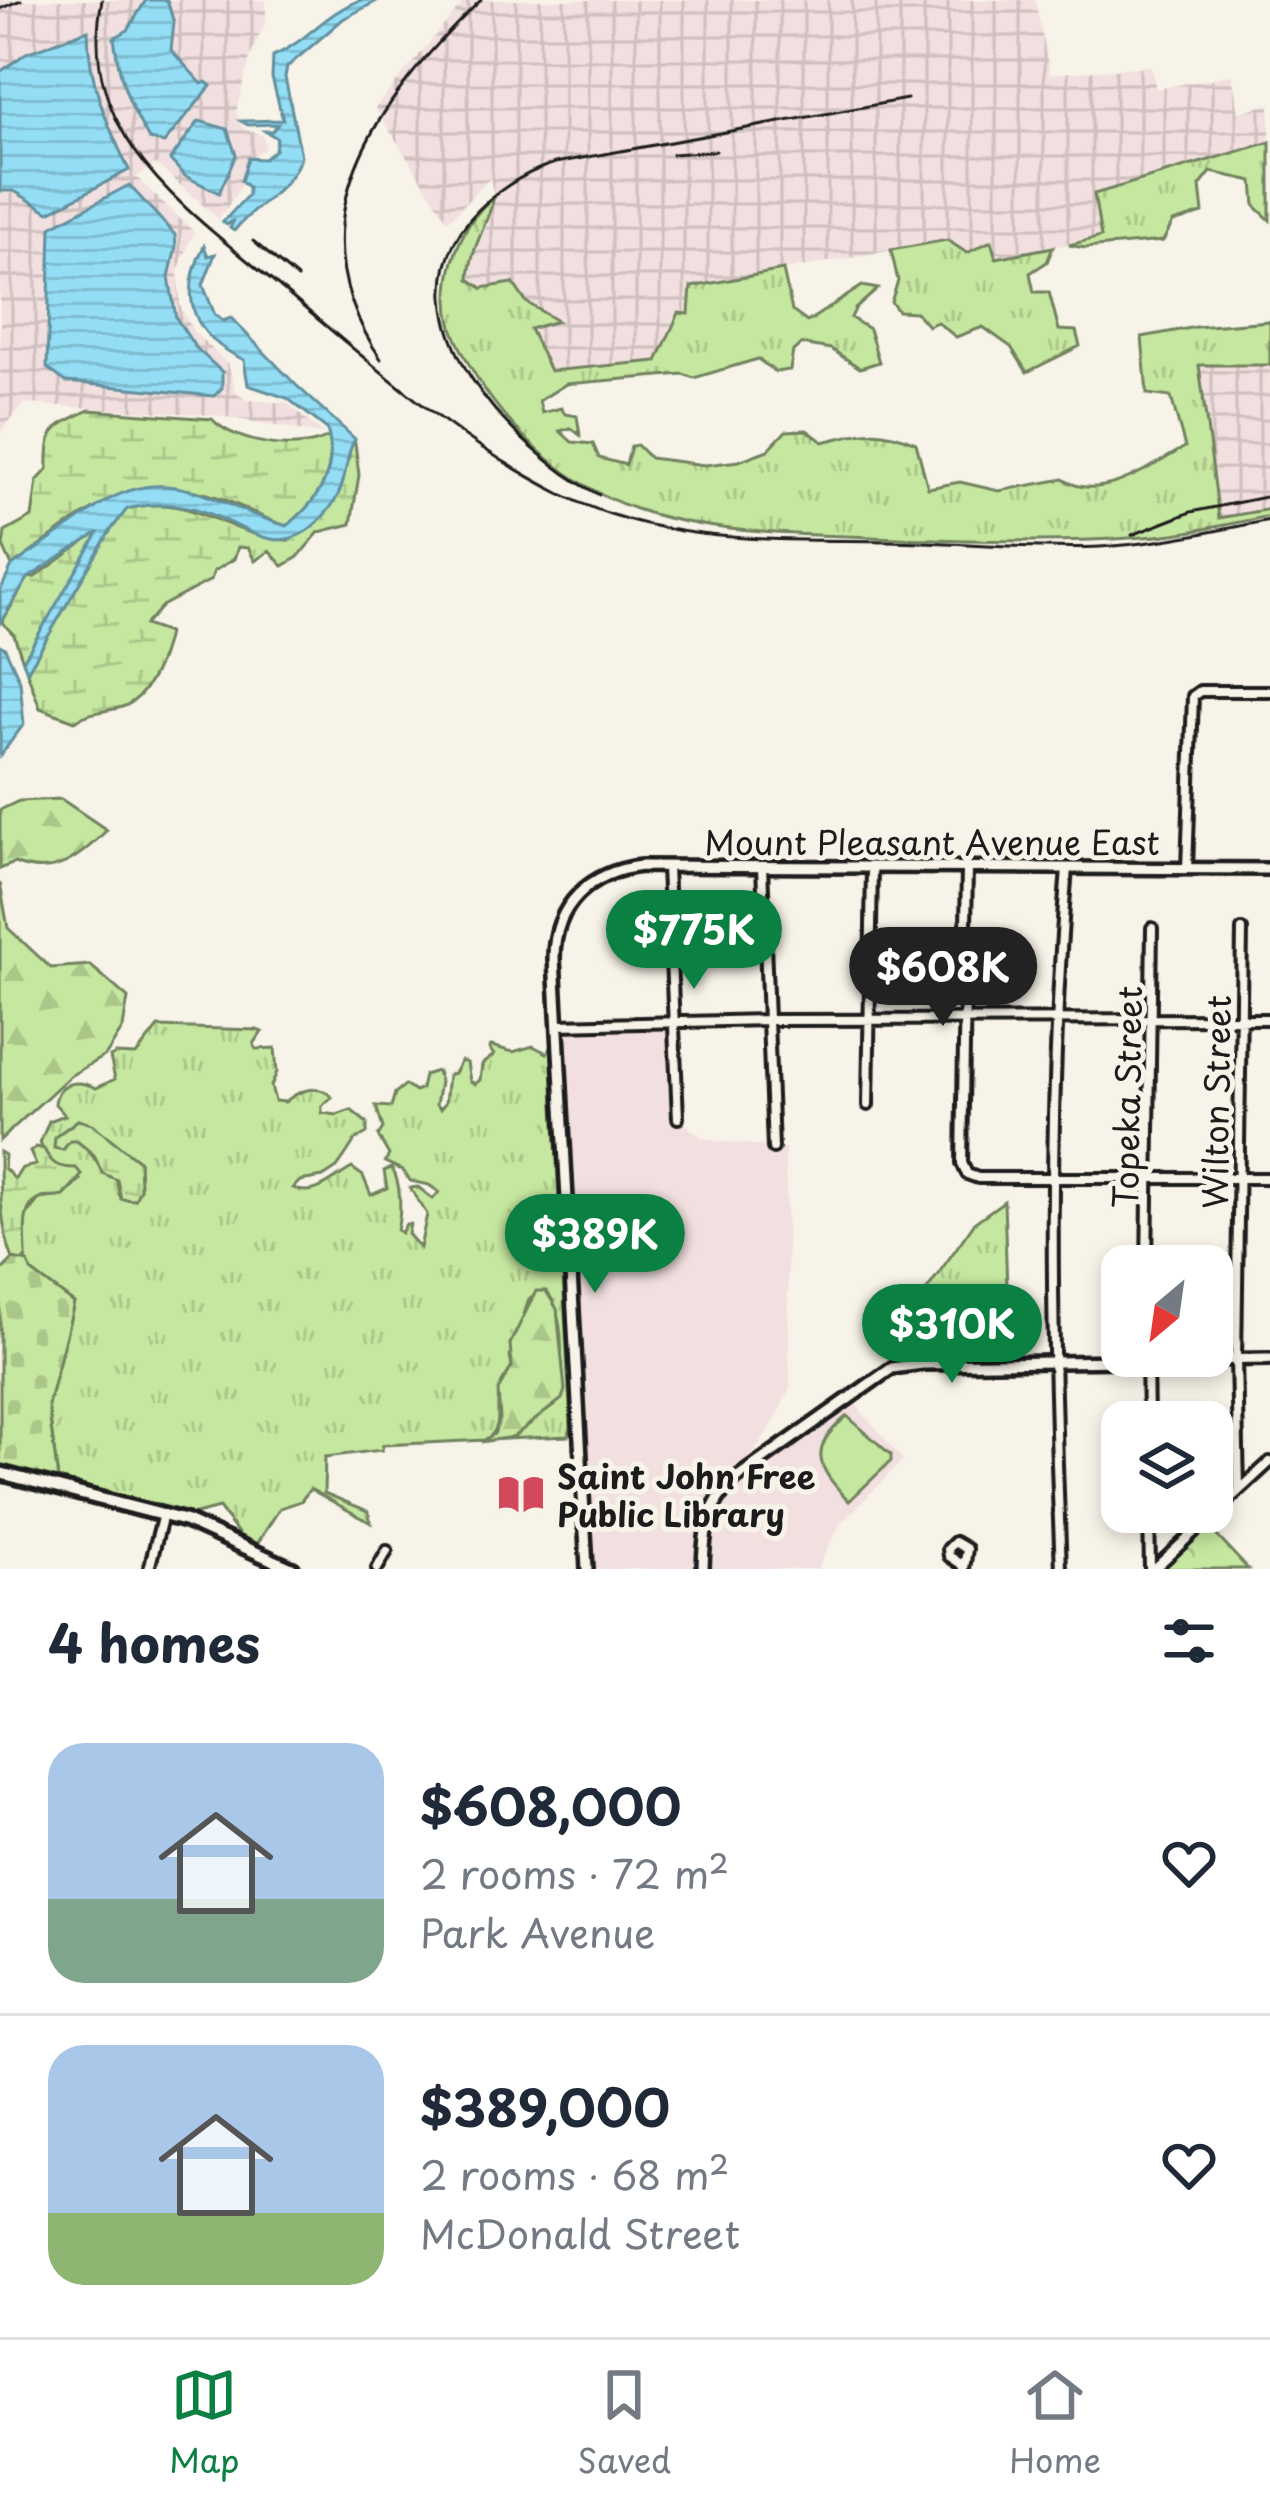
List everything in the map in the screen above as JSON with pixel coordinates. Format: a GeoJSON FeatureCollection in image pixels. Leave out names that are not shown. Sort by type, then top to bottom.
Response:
{"type":"FeatureCollection","features":[{"type":"Feature","properties":{"kind":"main road"},"geometry":{"type":"LineString","coordinates":[[0,1473],[163,1514],[293,1569]]}},
{"type":"Feature","properties":{"kind":"street"},"geometry":{"type":"LineString","coordinates":[[1187,869],[1195,693],[1270,691]]}},
{"type":"Feature","properties":{"kind":"street"},"geometry":{"type":"LineString","coordinates":[[762,866],[773,1148]]}},
{"type":"Feature","properties":{"kind":"street","name":"Mount Pleasant Avenue East"},"geometry":{"type":"LineString","coordinates":[[558,1025],[556,936],[570,903],[596,879],[615,870],[762,866],[1270,869]]}},
{"type":"Feature","properties":{"kind":"street"},"geometry":{"type":"LineString","coordinates":[[667,867],[678,1118]]}},
{"type":"Feature","properties":{"kind":"street"},"geometry":{"type":"LineString","coordinates":[[868,1105],[872,868]]}},
{"type":"Feature","properties":{"kind":"street"},"geometry":{"type":"LineString","coordinates":[[967,868],[962,1163],[967,1174],[978,1178],[1270,1178]]}},
{"type":"Feature","properties":{"kind":"street"},"geometry":{"type":"LineString","coordinates":[[1061,1569],[1052,1361],[1052,1177],[1054,1019],[1067,868]]}},
{"type":"Feature","properties":{"kind":"street","name":"Topeka Street"},"geometry":{"type":"LineString","coordinates":[[1148,1245],[1152,928]]}},
{"type":"Feature","properties":{"kind":"street","name":"Wilton Street"},"geometry":{"type":"LineString","coordinates":[[1239,1490],[1236,1360],[1242,930]]}},
{"type":"Feature","properties":{"kind":"street"},"geometry":{"type":"LineString","coordinates":[[587,1569],[558,1025],[1270,1019]]}},
{"type":"Feature","properties":{"kind":"street"},"geometry":{"type":"LineString","coordinates":[[1233,1360],[1270,1359]]}},
{"type":"Feature","properties":{"kind":"street"},"geometry":{"type":"LineString","coordinates":[[703,1569],[705,1522],[718,1496],[882,1373],[922,1364],[1101,1360]]}},
{"type":"Feature","properties":{"kind":"street"},"geometry":{"type":"LineString","coordinates":[[1152,1569],[1270,1462]]}},
{"type":"Feature","properties":{"kind":"street"},"geometry":{"type":"LineString","coordinates":[[149,1569],[163,1514]]}},
{"type":"Feature","properties":{"kind":"street"},"geometry":{"type":"LineString","coordinates":[[1150,1533],[1152,1569]]}},
{"type":"Feature","properties":{"kind":"street"},"geometry":{"type":"LineString","coordinates":[[377,1569],[387,1552]]}},
{"type":"Feature","properties":{"kind":"shaded area"},"geometry":{"type":"Polygon","coordinates":[[[0,0],[266,0],[266,20],[250,57],[236,112],[244,129],[262,135],[266,148],[251,157],[242,185],[219,219],[156,164],[136,177],[194,232],[178,271],[180,306],[193,331],[228,364],[237,394],[247,400],[287,403],[323,434],[214,415],[25,404],[0,432],[0,0]]]}},
{"type":"Feature","properties":{"kind":"shaded area"},"geometry":{"type":"Polygon","coordinates":[[[465,0],[1035,0],[1050,74],[1151,66],[1156,89],[1232,75],[1239,112],[1270,104],[1270,142],[1095,194],[1101,238],[995,258],[967,253],[947,240],[692,287],[688,315],[679,313],[657,361],[550,372],[529,329],[555,320],[526,302],[513,283],[481,288],[469,279],[470,256],[487,226],[494,197],[490,178],[448,221],[375,108],[465,0]]]}},
{"type":"Feature","properties":{"kind":"shaded area"},"geometry":{"type":"Polygon","coordinates":[[[1198,364],[1270,365],[1270,509],[1219,519],[1198,364]]]}},
{"type":"Feature","properties":{"kind":"shaded area"},"geometry":{"type":"Polygon","coordinates":[[[674,1021],[678,1118],[701,1137],[714,1141],[785,1148],[790,1388],[738,1476],[849,1397],[903,1460],[840,1524],[817,1569],[587,1569],[558,1025],[674,1021]]]}},
{"type":"Feature","properties":{"kind":"green space"},"geometry":{"type":"Polygon","coordinates":[[[1270,142],[1270,220],[1255,206],[1253,181],[1211,172],[1200,186],[1203,213],[1173,222],[1163,241],[1085,248],[1069,245],[1101,237],[1094,194],[1270,142]]]}},
{"type":"Feature","properties":{"kind":"green space"},"geometry":{"type":"Polygon","coordinates":[[[494,197],[469,279],[482,288],[513,283],[526,302],[557,321],[530,329],[550,371],[657,361],[679,313],[689,314],[691,287],[783,270],[792,311],[807,322],[862,286],[878,289],[851,318],[869,329],[879,362],[860,368],[831,349],[801,344],[793,351],[790,370],[775,372],[758,359],[694,378],[683,374],[566,384],[539,401],[542,413],[561,408],[577,416],[580,435],[571,428],[560,431],[572,442],[593,444],[599,458],[626,465],[631,446],[637,445],[650,458],[705,465],[739,461],[768,450],[786,431],[807,430],[823,442],[880,433],[916,443],[928,488],[960,482],[999,491],[1063,479],[1077,486],[1109,485],[1185,447],[1171,397],[1147,394],[1142,337],[1270,321],[1270,365],[1199,365],[1219,518],[1270,509],[1270,516],[1160,536],[1008,541],[752,531],[693,524],[636,509],[579,481],[529,442],[487,393],[456,338],[448,301],[453,262],[469,225],[494,197]]]}},
{"type":"Feature","properties":{"kind":"green space"},"geometry":{"type":"Polygon","coordinates":[[[947,240],[967,253],[991,241],[996,258],[1053,247],[1047,262],[1030,273],[1034,292],[1049,292],[1059,330],[1076,331],[1080,346],[1027,372],[1011,347],[983,327],[956,337],[937,322],[928,326],[916,312],[898,311],[891,302],[898,281],[891,250],[947,240]]]}},
{"type":"Feature","properties":{"kind":"green space"},"geometry":{"type":"Polygon","coordinates":[[[89,410],[212,419],[236,435],[268,444],[302,444],[330,436],[329,463],[315,497],[287,526],[217,497],[157,488],[107,502],[12,566],[3,546],[5,532],[32,517],[37,481],[48,469],[51,437],[60,425],[89,410]]]}},
{"type":"Feature","properties":{"kind":"green space"},"geometry":{"type":"Polygon","coordinates":[[[355,443],[359,475],[351,524],[319,532],[298,557],[283,566],[269,551],[255,561],[248,548],[238,547],[234,559],[214,571],[211,580],[162,606],[145,625],[168,633],[162,654],[147,686],[131,703],[75,721],[40,708],[27,672],[127,509],[171,506],[268,538],[289,540],[355,443]]]}},
{"type":"Feature","properties":{"kind":"green space"},"geometry":{"type":"Polygon","coordinates":[[[102,529],[23,661],[14,635],[2,622],[28,578],[102,529]]]}},
{"type":"Feature","properties":{"kind":"green space"},"geometry":{"type":"Polygon","coordinates":[[[61,799],[107,830],[65,863],[41,869],[14,863],[0,869],[0,810],[19,801],[61,799]]]}},
{"type":"Feature","properties":{"kind":"green space"},"geometry":{"type":"Polygon","coordinates":[[[0,883],[8,928],[51,968],[90,965],[128,998],[123,1028],[106,1055],[70,1076],[0,1140],[0,883]]]}},
{"type":"Feature","properties":{"kind":"green space"},"geometry":{"type":"Polygon","coordinates":[[[158,1027],[262,1032],[254,1044],[256,1049],[275,1048],[277,1072],[271,1086],[275,1101],[321,1090],[332,1097],[322,1106],[322,1113],[351,1110],[367,1123],[367,1133],[355,1140],[337,1168],[293,1188],[316,1189],[352,1168],[363,1176],[371,1195],[387,1188],[384,1171],[391,1168],[399,1189],[397,1230],[401,1233],[410,1224],[408,1234],[420,1248],[427,1214],[410,1188],[418,1187],[433,1199],[439,1192],[410,1181],[402,1170],[385,1162],[389,1155],[378,1136],[383,1128],[376,1106],[391,1107],[395,1093],[405,1085],[415,1092],[421,1089],[424,1075],[437,1071],[436,1105],[440,1109],[448,1075],[461,1061],[467,1063],[470,1081],[475,1084],[482,1064],[494,1055],[491,1046],[513,1052],[533,1046],[547,1053],[551,1047],[568,1436],[486,1440],[383,1445],[382,1450],[325,1457],[324,1493],[368,1511],[371,1523],[310,1489],[301,1501],[280,1508],[257,1544],[240,1536],[219,1508],[192,1515],[58,1479],[48,1405],[74,1303],[31,1271],[25,1261],[25,1217],[39,1199],[64,1196],[80,1180],[48,1160],[40,1143],[49,1121],[65,1115],[55,1104],[57,1096],[64,1086],[82,1083],[96,1088],[115,1079],[110,1057],[136,1055],[158,1027]],[[78,1120],[59,1134],[74,1139],[117,1180],[119,1194],[140,1189],[139,1161],[78,1120]],[[546,1291],[529,1299],[510,1357],[512,1367],[502,1382],[498,1422],[486,1440],[515,1431],[555,1406],[560,1330],[546,1291]]]}},
{"type":"Feature","properties":{"kind":"green space"},"geometry":{"type":"Polygon","coordinates":[[[78,1120],[92,1124],[139,1161],[140,1189],[135,1200],[121,1199],[117,1180],[102,1173],[94,1155],[77,1141],[70,1141],[63,1150],[54,1148],[55,1137],[78,1120]]]}},
{"type":"Feature","properties":{"kind":"green space"},"geometry":{"type":"Polygon","coordinates":[[[36,1147],[44,1149],[56,1164],[76,1168],[82,1175],[63,1196],[34,1202],[25,1224],[26,1258],[21,1262],[13,1259],[5,1234],[0,1152],[5,1155],[4,1168],[15,1179],[22,1168],[36,1165],[30,1152],[36,1147]]]}},
{"type":"Feature","properties":{"kind":"green space"},"geometry":{"type":"Polygon","coordinates":[[[1004,1201],[1008,1318],[907,1318],[975,1222],[1004,1201]]]}},
{"type":"Feature","properties":{"kind":"green space"},"geometry":{"type":"Polygon","coordinates":[[[13,1259],[28,1262],[31,1271],[74,1303],[48,1405],[59,1487],[0,1473],[0,1272],[13,1259]]]}},
{"type":"Feature","properties":{"kind":"green space"},"geometry":{"type":"Polygon","coordinates":[[[536,1291],[546,1291],[557,1309],[562,1399],[513,1437],[481,1442],[494,1434],[500,1419],[498,1390],[512,1367],[510,1344],[536,1291]]]}},
{"type":"Feature","properties":{"kind":"green space"},"geometry":{"type":"Polygon","coordinates":[[[847,1416],[891,1455],[891,1461],[849,1501],[821,1458],[826,1439],[847,1416]]]}},
{"type":"Feature","properties":{"kind":"green space"},"geometry":{"type":"Polygon","coordinates":[[[1192,1533],[1214,1533],[1248,1569],[1154,1569],[1192,1533]]]}},
{"type":"Feature","properties":{"kind":"water"},"geometry":{"type":"Polygon","coordinates":[[[146,0],[167,0],[174,23],[171,50],[202,84],[211,86],[164,143],[149,139],[135,114],[114,38],[128,30],[146,0]]]}},
{"type":"Feature","properties":{"kind":"water"},"geometry":{"type":"Polygon","coordinates":[[[361,0],[379,0],[343,19],[287,67],[301,156],[280,188],[234,231],[230,228],[234,220],[227,225],[223,222],[248,195],[241,181],[248,158],[264,159],[275,150],[277,138],[265,131],[278,124],[241,121],[283,120],[272,78],[273,56],[361,0]]]}},
{"type":"Feature","properties":{"kind":"water"},"geometry":{"type":"Polygon","coordinates":[[[88,30],[95,85],[129,170],[49,212],[14,191],[0,191],[0,72],[26,53],[88,30]]]}},
{"type":"Feature","properties":{"kind":"water"},"geometry":{"type":"Polygon","coordinates":[[[199,121],[227,129],[236,155],[219,193],[185,176],[170,160],[199,121]]]}},
{"type":"Feature","properties":{"kind":"water"},"geometry":{"type":"Polygon","coordinates":[[[129,185],[175,235],[169,277],[176,318],[195,347],[222,372],[222,388],[214,396],[66,382],[47,368],[51,227],[129,185]]]}},
{"type":"Feature","properties":{"kind":"water"},"geometry":{"type":"Polygon","coordinates":[[[204,246],[208,256],[215,254],[203,285],[215,315],[223,321],[231,318],[355,439],[339,492],[309,530],[276,540],[185,506],[127,509],[27,672],[23,661],[99,532],[28,578],[0,623],[0,591],[12,566],[103,503],[128,491],[175,487],[287,526],[324,484],[330,458],[327,429],[287,398],[248,385],[244,360],[202,327],[195,313],[192,282],[204,246]]]}},
{"type":"Feature","properties":{"kind":"water"},"geometry":{"type":"Polygon","coordinates":[[[0,645],[20,681],[24,724],[0,756],[0,645]]]}},
{"type":"Feature","properties":{"kind":"railway"},"geometry":{"type":"LineString","coordinates":[[0,9],[21,0]]}},
{"type":"Feature","properties":{"kind":"railway"},"geometry":{"type":"LineString","coordinates":[[102,0],[98,44],[103,85],[117,121],[163,185],[223,241],[402,389],[479,446],[561,494],[641,523],[764,539],[1100,547],[1270,520]]}},
{"type":"Feature","properties":{"kind":"railway"},"geometry":{"type":"LineString","coordinates":[[381,359],[354,308],[342,259],[344,211],[357,165],[379,121],[409,78],[481,0]]}},
{"type":"Feature","properties":{"kind":"railway"},"geometry":{"type":"LineString","coordinates":[[599,495],[531,447],[499,414],[471,378],[452,339],[443,298],[448,258],[470,219],[509,185],[555,163],[907,99]]}},
{"type":"Feature","properties":{"kind":"railway"},"geometry":{"type":"LineString","coordinates":[[672,154],[716,151]]}},
{"type":"Feature","properties":{"kind":"railway"},"geometry":{"type":"LineString","coordinates":[[253,241],[297,278]]}},
{"type":"Feature","properties":{"kind":"railway"},"geometry":{"type":"LineString","coordinates":[[1132,535],[1191,512],[1270,496]]}},
{"type":"Feature","properties":{"kind":"place","name":"Saint John Free Public Library"},"geometry":{"type":"Point","coordinates":[521,1494]}}]}
